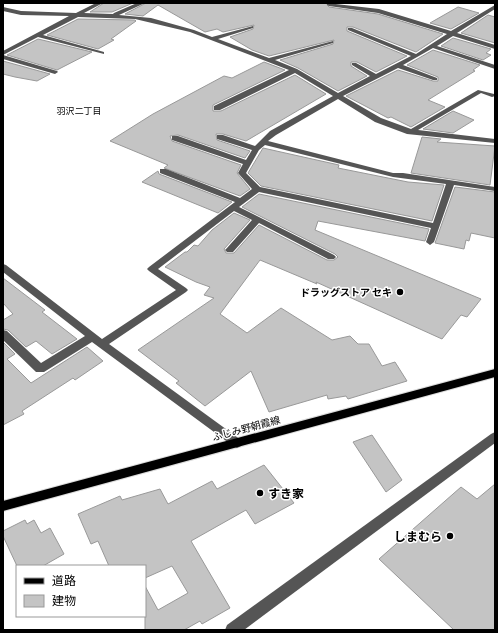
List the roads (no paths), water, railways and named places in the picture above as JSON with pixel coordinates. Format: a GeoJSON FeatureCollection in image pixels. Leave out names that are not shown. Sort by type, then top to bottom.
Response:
{"type":"FeatureCollection","features":[{"type":"Feature","properties":{"kind":"main road","name":"ふじみ野朝霞線"},"geometry":{"type":"LineString","coordinates":[[4,504],[238,443],[495,373]]}},
{"type":"Feature","properties":{"kind":"street"},"geometry":{"type":"LineString","coordinates":[[3,53],[78,14],[88,6],[100,3]]}},
{"type":"Feature","properties":{"kind":"street"},"geometry":{"type":"LineString","coordinates":[[114,15],[142,3]]}},
{"type":"Feature","properties":{"kind":"street"},"geometry":{"type":"LineString","coordinates":[[329,4],[379,11],[495,47]]}},
{"type":"Feature","properties":{"kind":"street"},"geometry":{"type":"LineString","coordinates":[[436,226],[257,189],[242,173],[256,149],[262,142],[274,133],[337,96],[416,56],[495,7]]}},
{"type":"Feature","properties":{"kind":"street"},"geometry":{"type":"LineString","coordinates":[[3,9],[21,13],[114,15],[151,20],[211,39],[295,70],[378,120],[410,132],[495,141]]}},
{"type":"Feature","properties":{"kind":"street"},"geometry":{"type":"LineString","coordinates":[[211,39],[251,27]]}},
{"type":"Feature","properties":{"kind":"street"},"geometry":{"type":"LineString","coordinates":[[350,29],[416,56]]}},
{"type":"Feature","properties":{"kind":"street"},"geometry":{"type":"LineString","coordinates":[[37,35],[102,53]]}},
{"type":"Feature","properties":{"kind":"street"},"geometry":{"type":"LineString","coordinates":[[269,60],[331,42]]}},
{"type":"Feature","properties":{"kind":"street"},"geometry":{"type":"LineString","coordinates":[[432,46],[495,67]]}},
{"type":"Feature","properties":{"kind":"street"},"geometry":{"type":"LineString","coordinates":[[3,57],[55,72]]}},
{"type":"Feature","properties":{"kind":"street"},"geometry":{"type":"LineString","coordinates":[[488,64],[495,59]]}},
{"type":"Feature","properties":{"kind":"street"},"geometry":{"type":"LineString","coordinates":[[354,64],[376,77]]}},
{"type":"Feature","properties":{"kind":"street"},"geometry":{"type":"LineString","coordinates":[[398,66],[435,79]]}},
{"type":"Feature","properties":{"kind":"street"},"geometry":{"type":"LineString","coordinates":[[217,108],[295,70]]}},
{"type":"Feature","properties":{"kind":"street"},"geometry":{"type":"LineString","coordinates":[[410,132],[480,91],[492,95]]}},
{"type":"Feature","properties":{"kind":"street"},"geometry":{"type":"LineString","coordinates":[[220,137],[256,149]]}},
{"type":"Feature","properties":{"kind":"street"},"geometry":{"type":"LineString","coordinates":[[175,138],[247,164]]}},
{"type":"Feature","properties":{"kind":"street"},"geometry":{"type":"LineString","coordinates":[[262,142],[393,175],[403,175],[495,189]]}},
{"type":"Feature","properties":{"kind":"street"},"geometry":{"type":"LineString","coordinates":[[163,171],[237,204],[257,220],[331,257]]}},
{"type":"Feature","properties":{"kind":"street"},"geometry":{"type":"LineString","coordinates":[[430,242],[451,182]]}},
{"type":"Feature","properties":{"kind":"street"},"geometry":{"type":"LineString","coordinates":[[102,344],[183,290],[152,269],[257,189]]}},
{"type":"Feature","properties":{"kind":"street"},"geometry":{"type":"LineString","coordinates":[[230,250],[257,220]]}},
{"type":"Feature","properties":{"kind":"street"},"geometry":{"type":"LineString","coordinates":[[3,267],[92,337],[238,443]]}},
{"type":"Feature","properties":{"kind":"street"},"geometry":{"type":"LineString","coordinates":[[3,334],[40,369],[92,337]]}},
{"type":"Feature","properties":{"kind":"street"},"geometry":{"type":"LineString","coordinates":[[232,630],[495,438]]}},
{"type":"Feature","properties":{"kind":"place","name":"ドラッグストア セキ"},"geometry":{"type":"Point","coordinates":[400,292]}},
{"type":"Feature","properties":{"kind":"place","name":"すき家"},"geometry":{"type":"Point","coordinates":[260,493]}},
{"type":"Feature","properties":{"kind":"place","name":"しまむら"},"geometry":{"type":"Point","coordinates":[450,536]}},
{"type":"Feature","properties":{"kind":"district","name":"羽沢二丁目"},"geometry":{"type":"Point","coordinates":[79,110]}}]}
